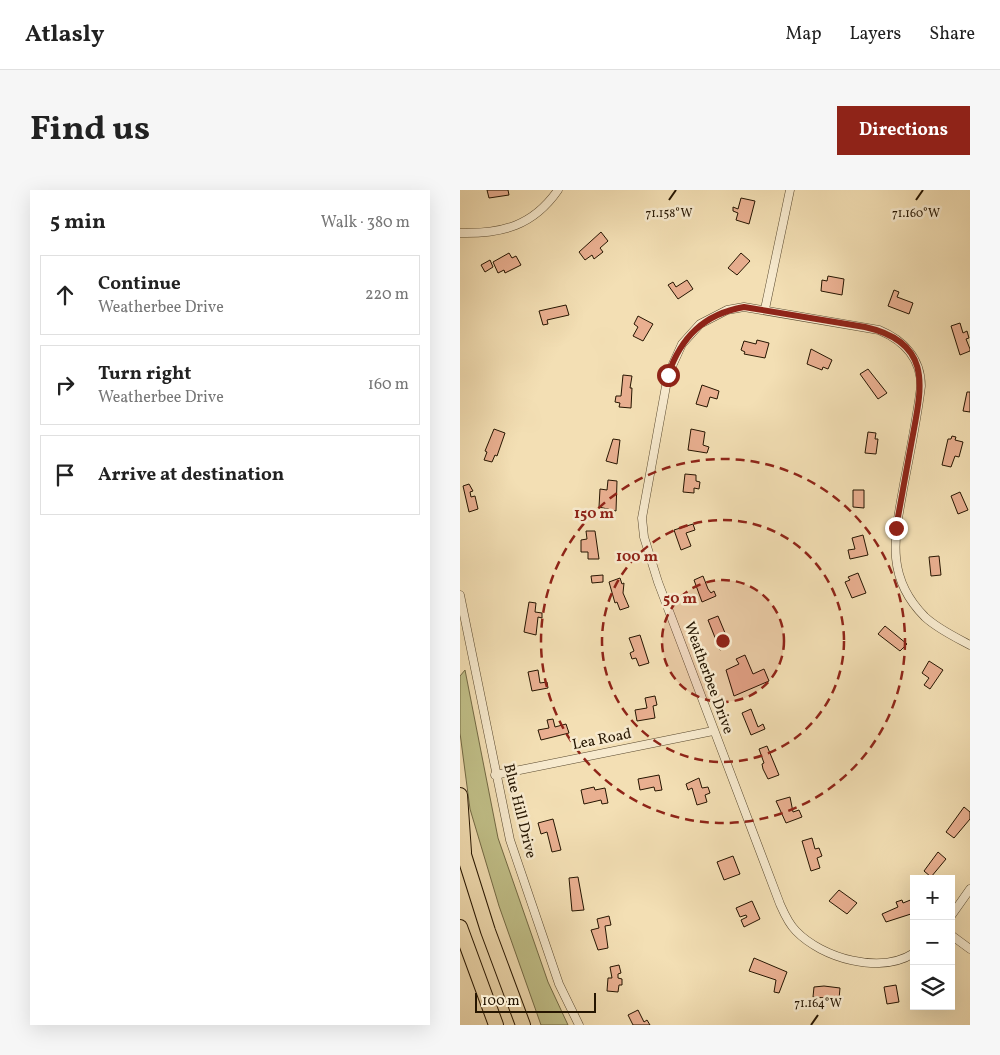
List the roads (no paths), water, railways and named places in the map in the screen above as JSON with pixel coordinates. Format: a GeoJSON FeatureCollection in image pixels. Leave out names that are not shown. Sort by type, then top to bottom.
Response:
{"type":"FeatureCollection","features":[{"type":"Feature","properties":{"kind":"highway"},"geometry":{"type":"LineString","coordinates":[[460,795],[462,849],[488,931],[523,1025]]}},
{"type":"Feature","properties":{"kind":"highway"},"geometry":{"type":"LineString","coordinates":[[460,927],[496,1025]]}},
{"type":"Feature","properties":{"kind":"street"},"geometry":{"type":"LineString","coordinates":[[460,232],[481,233],[514,227],[534,215],[558,190]]}},
{"type":"Feature","properties":{"kind":"street"},"geometry":{"type":"LineString","coordinates":[[765,309],[790,190]]}},
{"type":"Feature","properties":{"kind":"street","name":"Weatherbee Drive"},"geometry":{"type":"LineString","coordinates":[[910,955],[890,964],[855,962],[816,945],[794,929],[780,904],[658,582],[644,537],[642,518],[668,375],[682,344],[700,324],[727,310],[744,307],[765,309],[878,330],[900,340],[910,352],[920,373],[921,386],[894,537],[896,566],[907,594],[925,616],[940,628],[970,645]]}},
{"type":"Feature","properties":{"kind":"street","name":"Blue Hill Drive"},"geometry":{"type":"LineString","coordinates":[[460,595],[495,775],[510,840],[559,984],[579,1025]]}},
{"type":"Feature","properties":{"kind":"street","name":"Lea Road"},"geometry":{"type":"LineString","coordinates":[[495,775],[713,731]]}},
{"type":"Feature","properties":{"kind":"street"},"geometry":{"type":"LineString","coordinates":[[955,910],[970,889]]}},
{"type":"Feature","properties":{"kind":"street"},"geometry":{"type":"LineString","coordinates":[[955,938],[970,949]]}}]}
